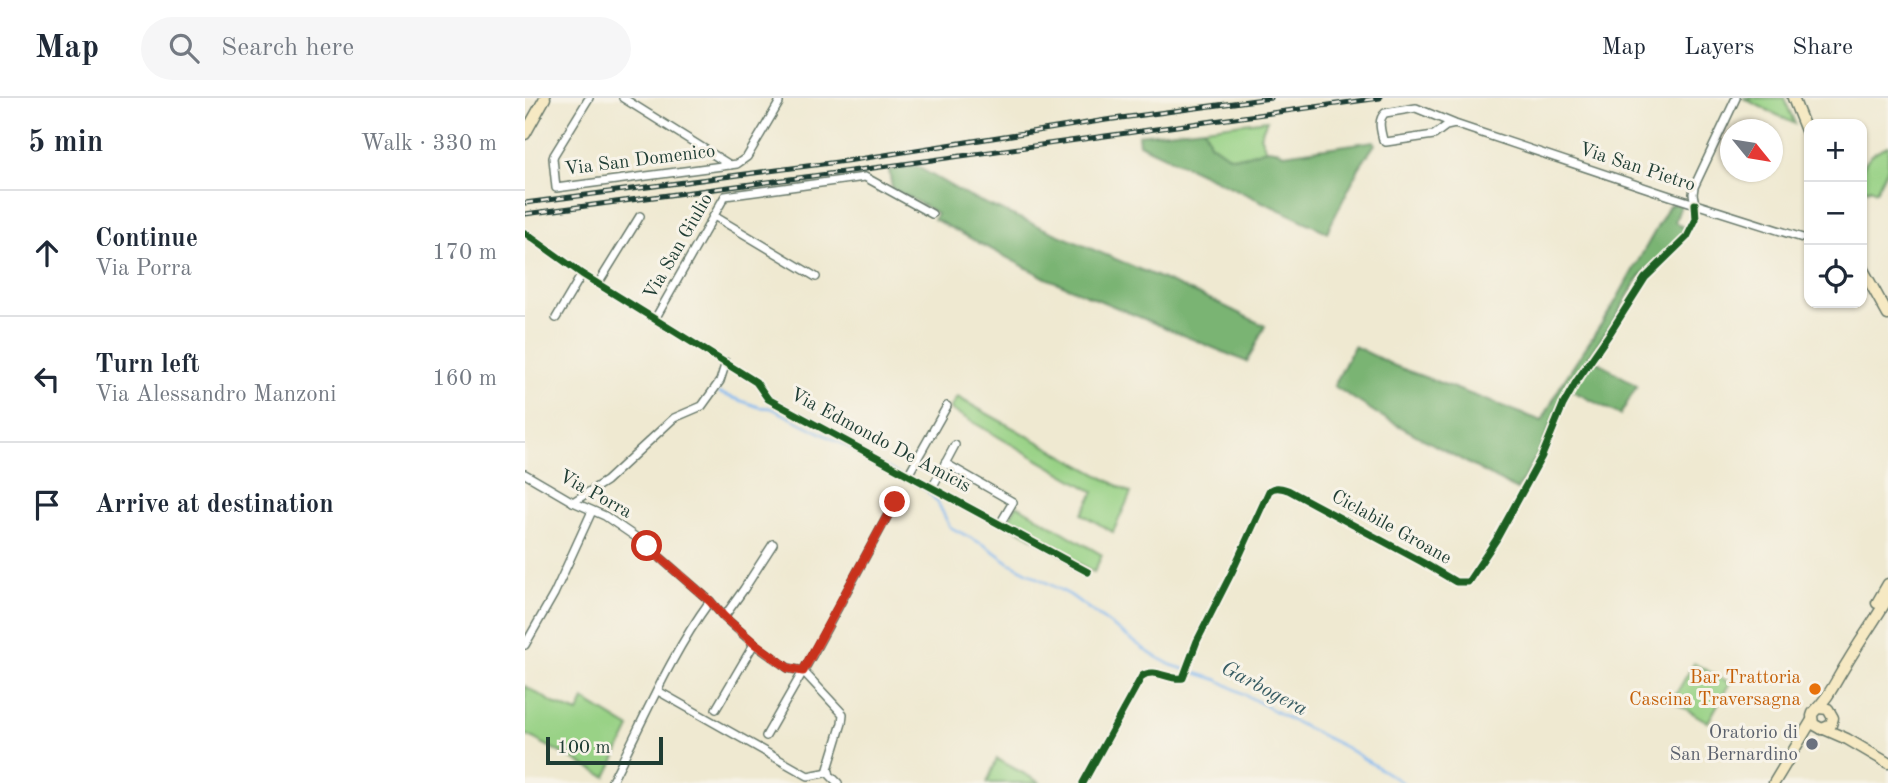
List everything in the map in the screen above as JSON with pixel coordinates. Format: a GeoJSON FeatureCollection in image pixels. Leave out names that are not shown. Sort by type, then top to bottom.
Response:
{"type":"FeatureCollection","features":[{"type":"Feature","properties":{"kind":"street"},"geometry":{"type":"LineString","coordinates":[[525,134],[545,98]]}},
{"type":"Feature","properties":{"kind":"street","name":"Via San Domenico"},"geometry":{"type":"LineString","coordinates":[[589,98],[554,155],[556,188],[737,164],[747,157],[779,101]]}},
{"type":"Feature","properties":{"kind":"street"},"geometry":{"type":"LineString","coordinates":[[623,98],[730,166]]}},
{"type":"Feature","properties":{"kind":"street"},"geometry":{"type":"LineString","coordinates":[[1695,204],[1694,187],[1736,98]]}},
{"type":"Feature","properties":{"kind":"street"},"geometry":{"type":"LineString","coordinates":[[1793,98],[1804,126]]}},
{"type":"Feature","properties":{"kind":"street","name":"Via San Pietro"},"geometry":{"type":"LineString","coordinates":[[1455,124],[1448,124],[1434,135],[1386,142],[1383,140],[1380,122],[1385,113],[1416,108],[1455,124],[1804,238]]}},
{"type":"Feature","properties":{"kind":"street","name":"Via San Giulio"},"geometry":{"type":"LineString","coordinates":[[655,319],[725,196],[865,177],[932,214]]}},
{"type":"Feature","properties":{"kind":"street"},"geometry":{"type":"LineString","coordinates":[[598,284],[640,216]]}},
{"type":"Feature","properties":{"kind":"street"},"geometry":{"type":"LineString","coordinates":[[714,216],[816,277]]}},
{"type":"Feature","properties":{"kind":"street","name":"Via Edmondo De Amicis"},"geometry":{"type":"LineString","coordinates":[[525,233],[582,274],[726,362],[755,382],[768,399],[1088,572]]}},
{"type":"Feature","properties":{"kind":"street"},"geometry":{"type":"LineString","coordinates":[[556,318],[582,274]]}},
{"type":"Feature","properties":{"kind":"street"},"geometry":{"type":"LineString","coordinates":[[1867,279],[1888,315]]}},
{"type":"Feature","properties":{"kind":"street"},"geometry":{"type":"LineString","coordinates":[[573,502],[614,474],[674,418],[702,406],[720,381],[726,362]]}},
{"type":"Feature","properties":{"kind":"street"},"geometry":{"type":"LineString","coordinates":[[908,475],[947,406]]}},
{"type":"Feature","properties":{"kind":"street"},"geometry":{"type":"LineString","coordinates":[[932,488],[955,445]]}},
{"type":"Feature","properties":{"kind":"street"},"geometry":{"type":"LineString","coordinates":[[945,463],[1013,502],[1000,524]]}},
{"type":"Feature","properties":{"kind":"street","name":"Via Porra"},"geometry":{"type":"LineString","coordinates":[[525,474],[573,502],[604,516],[640,540],[754,643],[788,668],[803,671],[843,713],[828,772]]}},
{"type":"Feature","properties":{"kind":"street"},"geometry":{"type":"LineString","coordinates":[[766,736],[895,502]]}},
{"type":"Feature","properties":{"kind":"street"},"geometry":{"type":"LineString","coordinates":[[525,645],[554,594],[592,511]]}},
{"type":"Feature","properties":{"kind":"street"},"geometry":{"type":"LineString","coordinates":[[724,617],[773,544]]}},
{"type":"Feature","properties":{"kind":"street"},"geometry":{"type":"LineString","coordinates":[[1774,783],[1801,740],[1813,713],[1834,688],[1858,636],[1888,584]]}},
{"type":"Feature","properties":{"kind":"street"},"geometry":{"type":"LineString","coordinates":[[1847,662],[1888,598]]}},
{"type":"Feature","properties":{"kind":"street"},"geometry":{"type":"LineString","coordinates":[[611,783],[679,648],[710,601]]}},
{"type":"Feature","properties":{"kind":"street"},"geometry":{"type":"LineString","coordinates":[[716,709],[754,643]]}},
{"type":"Feature","properties":{"kind":"street"},"geometry":{"type":"LineString","coordinates":[[1801,740],[1831,725],[1834,688]]}},
{"type":"Feature","properties":{"kind":"street"},"geometry":{"type":"LineString","coordinates":[[658,691],[809,776],[828,772],[838,783]]}},
{"type":"Feature","properties":{"kind":"street"},"geometry":{"type":"LineString","coordinates":[[1818,708],[1828,709],[1847,739]]}},
{"type":"Feature","properties":{"kind":"street"},"geometry":{"type":"LineString","coordinates":[[1812,720],[1816,726],[1847,739],[1888,763]]}},
{"type":"Feature","properties":{"kind":"green space"},"geometry":{"type":"Polygon","coordinates":[[[1743,98],[1784,98],[1795,124],[1743,98]]]}},
{"type":"Feature","properties":{"kind":"green space"},"geometry":{"type":"Polygon","coordinates":[[[1267,120],[1260,136],[1266,149],[1245,156],[1230,156],[1217,150],[1204,128],[1267,120]]]}},
{"type":"Feature","properties":{"kind":"green space"},"geometry":{"type":"Polygon","coordinates":[[[1204,128],[1210,143],[1227,155],[1235,157],[1266,149],[1284,154],[1374,141],[1375,144],[1359,168],[1327,232],[1139,144],[1138,135],[1204,128]]]}},
{"type":"Feature","properties":{"kind":"green space"},"geometry":{"type":"Polygon","coordinates":[[[1888,146],[1888,167],[1876,191],[1867,190],[1867,161],[1888,146]]]}},
{"type":"Feature","properties":{"kind":"green space"},"geometry":{"type":"Polygon","coordinates":[[[916,166],[970,197],[1214,301],[1265,326],[1247,362],[1046,278],[934,219],[937,213],[892,188],[889,170],[916,166]]]}},
{"type":"Feature","properties":{"kind":"green space"},"geometry":{"type":"Polygon","coordinates":[[[1681,205],[1675,222],[1687,230],[1676,245],[1645,271],[1634,285],[1614,321],[1589,356],[1637,386],[1620,415],[1567,388],[1539,452],[1517,490],[1379,415],[1334,386],[1354,346],[1395,366],[1542,421],[1561,385],[1613,306],[1669,206],[1681,205]]]}},
{"type":"Feature","properties":{"kind":"green space"},"geometry":{"type":"Polygon","coordinates":[[[957,397],[1131,493],[1113,532],[1082,514],[1094,492],[950,409],[957,397]]]}},
{"type":"Feature","properties":{"kind":"green space"},"geometry":{"type":"Polygon","coordinates":[[[1017,505],[1102,555],[1094,572],[1006,523],[1017,505]]]}},
{"type":"Feature","properties":{"kind":"green space"},"geometry":{"type":"Polygon","coordinates":[[[1694,663],[1730,683],[1708,722],[1672,701],[1694,663]]]}},
{"type":"Feature","properties":{"kind":"green space"},"geometry":{"type":"Polygon","coordinates":[[[525,686],[557,705],[578,713],[584,700],[630,728],[606,777],[525,734],[525,686]]]}},
{"type":"Feature","properties":{"kind":"green space"},"geometry":{"type":"Polygon","coordinates":[[[997,759],[1041,783],[987,783],[997,759]]]}},
{"type":"Feature","properties":{"kind":"waterway","name":"Garbogera"},"geometry":{"type":"LineString","coordinates":[[719,393],[759,407],[771,408],[927,490],[938,503],[950,527],[1070,595],[1151,654],[1171,665],[1218,680],[1345,747],[1403,783]]}},
{"type":"Feature","properties":{"kind":"railway"},"geometry":{"type":"LineString","coordinates":[[525,203],[853,160],[1106,120],[1271,98]]}},
{"type":"Feature","properties":{"kind":"railway"},"geometry":{"type":"LineString","coordinates":[[525,214],[1380,98]]}},
{"type":"Feature","properties":{"kind":"cycle path","name":"Ciclabile Groane"},"geometry":{"type":"LineString","coordinates":[[1083,783],[1142,676],[1157,673],[1183,678],[1197,641],[1271,489],[1288,490],[1456,582],[1468,582],[1496,540],[1542,456],[1563,405],[1576,382],[1645,278],[1687,237],[1696,219],[1695,204]]}},
{"type":"Feature","properties":{"kind":"cycle path"},"geometry":{"type":"LineString","coordinates":[[525,233],[582,274],[756,382],[768,399],[1088,572]]}},
{"type":"Feature","properties":{"kind":"place","name":"Bar Trattoria Cascina Traversagna"},"geometry":{"type":"Point","coordinates":[1815,689]}},
{"type":"Feature","properties":{"kind":"place","name":"Oratorio di San Bernardino"},"geometry":{"type":"Point","coordinates":[1812,744]}},
{"type":"Feature","properties":{"kind":"route"},"geometry":{"type":"LineString","coordinates":[[647,546],[754,643],[788,668],[803,671],[895,502]]}}]}
